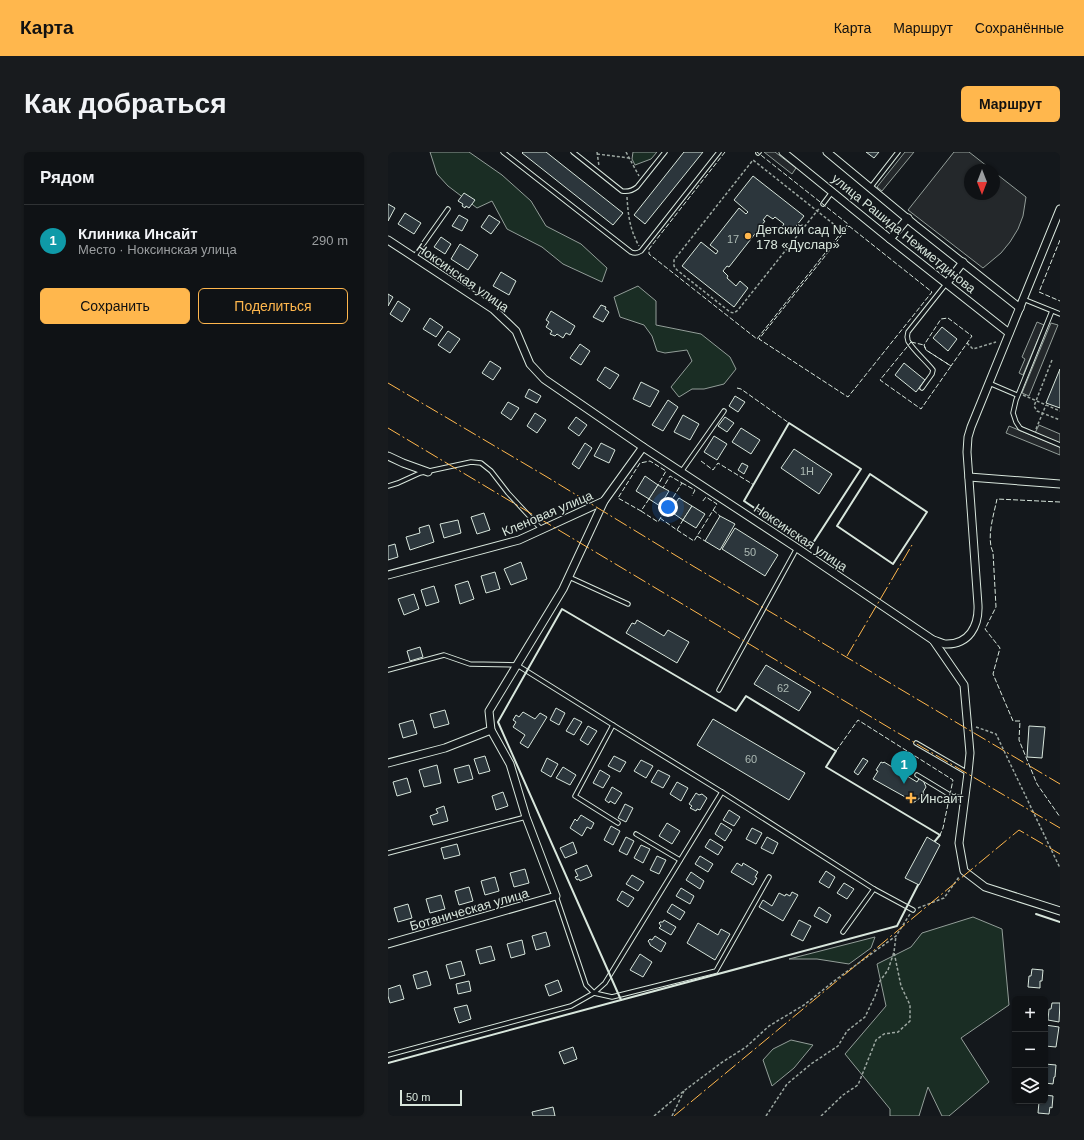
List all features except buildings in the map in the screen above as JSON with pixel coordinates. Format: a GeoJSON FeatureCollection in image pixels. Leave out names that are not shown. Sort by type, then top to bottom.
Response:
{"type":"FeatureCollection","features":[{"type":"Feature","properties":{"kind":"street","name":"улица Рашида Нежметдинова"},"geometry":{"type":"LineString","coordinates":[[783,152],[1009,333]]}},
{"type":"Feature","properties":{"kind":"street","name":"улица Рашида Нежметдинова"},"geometry":{"type":"LineString","coordinates":[[827,152],[1020,308]]}},
{"type":"Feature","properties":{"kind":"street"},"geometry":{"type":"LineString","coordinates":[[932,640],[944,644],[954,643],[964,639],[975,627],[978,619],[967,452],[968,437],[1060,209]]}},
{"type":"Feature","properties":{"kind":"street"},"geometry":{"type":"LineString","coordinates":[[890,239],[908,218]]}},
{"type":"Feature","properties":{"kind":"street","name":"Ноксинская улица"},"geometry":{"type":"LineString","coordinates":[[388,240],[493,309],[516,331],[530,364],[544,379],[932,640],[964,685],[970,753],[959,843],[964,871]]}},
{"type":"Feature","properties":{"kind":"street"},"geometry":{"type":"LineString","coordinates":[[947,283],[963,262]]}},
{"type":"Feature","properties":{"kind":"street","name":"Кленовая улица"},"geometry":{"type":"LineString","coordinates":[[388,576],[519,540],[604,501],[643,447]]}},
{"type":"Feature","properties":{"kind":"street"},"geometry":{"type":"LineString","coordinates":[[388,456],[428,472]]}},
{"type":"Feature","properties":{"kind":"street"},"geometry":{"type":"LineString","coordinates":[[969,477],[1060,484]]}},
{"type":"Feature","properties":{"kind":"street"},"geometry":{"type":"LineString","coordinates":[[556,896],[526,817],[510,764],[491,730],[489,711],[563,589],[604,501]]}},
{"type":"Feature","properties":{"kind":"street"},"geometry":{"type":"LineString","coordinates":[[388,763],[446,748],[491,730]]}},
{"type":"Feature","properties":{"kind":"street"},"geometry":{"type":"LineString","coordinates":[[964,871],[985,887],[1060,911]]}},
{"type":"Feature","properties":{"kind":"street","name":"Ботаническая улица"},"geometry":{"type":"LineString","coordinates":[[388,944],[556,896]]}},
{"type":"Feature","properties":{"kind":"lane"},"geometry":{"type":"LineString","coordinates":[[503,152],[630,252],[636,253],[641,251],[719,152]]}},
{"type":"Feature","properties":{"kind":"lane"},"geometry":{"type":"LineString","coordinates":[[573,152],[622,191],[627,192],[634,190],[665,152]]}},
{"type":"Feature","properties":{"kind":"lane"},"geometry":{"type":"LineString","coordinates":[[870,188],[898,152]]}},
{"type":"Feature","properties":{"kind":"lane"},"geometry":{"type":"LineString","coordinates":[[823,204],[832,192]]}},
{"type":"Feature","properties":{"kind":"lane"},"geometry":{"type":"LineString","coordinates":[[414,257],[448,209]]}},
{"type":"Feature","properties":{"kind":"lane"},"geometry":{"type":"LineString","coordinates":[[922,388],[932,374],[933,370],[908,341],[907,334],[947,283]]}},
{"type":"Feature","properties":{"kind":"lane"},"geometry":{"type":"LineString","coordinates":[[1023,299],[1060,314]]}},
{"type":"Feature","properties":{"kind":"lane"},"geometry":{"type":"LineString","coordinates":[[1052,311],[1018,394],[1014,410],[1016,422],[1022,429],[1060,445]]}},
{"type":"Feature","properties":{"kind":"lane"},"geometry":{"type":"LineString","coordinates":[[989,383],[1018,394]]}},
{"type":"Feature","properties":{"kind":"lane"},"geometry":{"type":"LineString","coordinates":[[681,472],[724,411]]}},
{"type":"Feature","properties":{"kind":"lane"},"geometry":{"type":"LineString","coordinates":[[388,486],[420,473],[471,462],[481,463],[491,471],[508,493],[542,530]]}},
{"type":"Feature","properties":{"kind":"lane"},"geometry":{"type":"LineString","coordinates":[[719,690],[797,548]]}},
{"type":"Feature","properties":{"kind":"lane"},"geometry":{"type":"LineString","coordinates":[[569,577],[628,604]]}},
{"type":"Feature","properties":{"kind":"lane"},"geometry":{"type":"LineString","coordinates":[[388,670],[444,655],[470,664],[517,665],[722,792],[874,889],[913,910]]}},
{"type":"Feature","properties":{"kind":"lane"},"geometry":{"type":"LineString","coordinates":[[613,725],[575,796],[618,823]]}},
{"type":"Feature","properties":{"kind":"lane"},"geometry":{"type":"LineString","coordinates":[[916,743],[968,773]]}},
{"type":"Feature","properties":{"kind":"lane"},"geometry":{"type":"LineString","coordinates":[[917,774],[950,795],[965,799]]}},
{"type":"Feature","properties":{"kind":"lane"},"geometry":{"type":"LineString","coordinates":[[388,1055],[571,1006],[594,993],[605,983],[722,792]]}},
{"type":"Feature","properties":{"kind":"lane"},"geometry":{"type":"LineString","coordinates":[[388,854],[526,817]]}},
{"type":"Feature","properties":{"kind":"lane"},"geometry":{"type":"LineString","coordinates":[[636,834],[680,860]]}},
{"type":"Feature","properties":{"kind":"lane"},"geometry":{"type":"LineString","coordinates":[[556,896],[586,985],[594,993],[612,997],[716,971],[769,877]]}},
{"type":"Feature","properties":{"kind":"lane"},"geometry":{"type":"LineString","coordinates":[[843,932],[874,889]]}},
{"type":"Feature","properties":{"kind":"path"},"geometry":{"type":"LineString","coordinates":[[626,152],[642,181]]}},
{"type":"Feature","properties":{"kind":"path"},"geometry":{"type":"LineString","coordinates":[[601,174],[597,153],[629,158]]}},
{"type":"Feature","properties":{"kind":"path"},"geometry":{"type":"LineString","coordinates":[[817,211],[738,310],[734,313],[730,312],[674,266],[674,260],[753,160],[836,226]]}},
{"type":"Feature","properties":{"kind":"path"},"geometry":{"type":"LineString","coordinates":[[627,192],[629,221],[634,237],[641,251]]}},
{"type":"Feature","properties":{"kind":"path"},"geometry":{"type":"LineString","coordinates":[[967,343],[973,349],[996,342]]}},
{"type":"Feature","properties":{"kind":"path"},"geometry":{"type":"LineString","coordinates":[[1052,360],[1034,406],[1042,413],[1060,420]]}},
{"type":"Feature","properties":{"kind":"path"},"geometry":{"type":"LineString","coordinates":[[1018,394],[1060,411]]}},
{"type":"Feature","properties":{"kind":"path"},"geometry":{"type":"LineString","coordinates":[[1033,434],[1046,405]]}},
{"type":"Feature","properties":{"kind":"path"},"geometry":{"type":"LineString","coordinates":[[967,724],[996,734],[1060,868]]}},
{"type":"Feature","properties":{"kind":"path"},"geometry":{"type":"LineString","coordinates":[[654,1116],[721,1063],[746,1047],[769,1026],[804,1005],[838,978],[896,936],[913,910],[944,898],[964,871]]}},
{"type":"Feature","properties":{"kind":"path"},"geometry":{"type":"LineString","coordinates":[[766,1116],[787,1084],[811,1064],[838,1046],[847,1031],[865,1017],[880,981],[888,970],[894,952],[896,936]]}},
{"type":"Feature","properties":{"kind":"path"},"geometry":{"type":"LineString","coordinates":[[821,1116],[843,1094],[858,1085],[876,1040],[884,1034],[898,1032],[910,1020],[910,1005],[901,986],[894,952]]}},
{"type":"Feature","properties":{"kind":"path"},"geometry":{"type":"LineString","coordinates":[[672,1116],[685,1090]]}},
{"type":"Feature","properties":{"kind":"green space"},"geometry":{"type":"Polygon","coordinates":[[[430,152],[469,152],[502,175],[531,201],[546,226],[581,244],[607,268],[602,282],[563,264],[542,247],[507,229],[492,201],[477,208],[448,186],[437,174],[430,152]]]}},
{"type":"Feature","properties":{"kind":"green space"},"geometry":{"type":"Polygon","coordinates":[[[633,152],[657,152],[651,159],[635,165],[632,159],[633,152]]]}},
{"type":"Feature","properties":{"kind":"green space"},"geometry":{"type":"Polygon","coordinates":[[[638,286],[656,301],[656,325],[701,334],[730,357],[736,369],[724,384],[704,389],[692,389],[679,397],[671,387],[692,361],[687,350],[665,353],[657,351],[652,336],[644,325],[620,317],[614,297],[638,286]]]}},
{"type":"Feature","properties":{"kind":"green space"},"geometry":{"type":"Polygon","coordinates":[[[973,917],[1002,929],[1009,1005],[961,1038],[989,1082],[949,1116],[942,1116],[928,1087],[919,1116],[890,1116],[890,1109],[845,1054],[886,1006],[877,964],[911,947],[922,933],[973,917]]]}},
{"type":"Feature","properties":{"kind":"green space"},"geometry":{"type":"Polygon","coordinates":[[[875,937],[871,948],[849,964],[817,959],[789,959],[875,937]]]}},
{"type":"Feature","properties":{"kind":"green space"},"geometry":{"type":"Polygon","coordinates":[[[791,1040],[813,1045],[794,1068],[772,1086],[763,1060],[773,1049],[791,1040]]]}},
{"type":"Feature","properties":{"kind":"shaded area"},"geometry":{"type":"Polygon","coordinates":[[[764,152],[775,152],[796,168],[792,174],[764,152]]]}},
{"type":"Feature","properties":{"kind":"shaded area"},"geometry":{"type":"Polygon","coordinates":[[[905,152],[914,152],[882,191],[877,187],[905,152]]]}},
{"type":"Feature","properties":{"kind":"shaded area"},"geometry":{"type":"Polygon","coordinates":[[[954,152],[969,152],[984,164],[964,164],[964,200],[1000,200],[1000,177],[1026,197],[1023,216],[1018,229],[1001,253],[983,268],[908,210],[954,152]]]}},
{"type":"Feature","properties":{"kind":"shaded area"},"geometry":{"type":"Polygon","coordinates":[[[1037,322],[1044,325],[1023,375],[1019,373],[1025,359],[1022,357],[1037,322]]]}},
{"type":"Feature","properties":{"kind":"shaded area"},"geometry":{"type":"Polygon","coordinates":[[[1051,323],[1058,325],[1029,396],[1022,393],[1051,323]]]}},
{"type":"Feature","properties":{"kind":"shaded area"},"geometry":{"type":"Polygon","coordinates":[[[1039,425],[1060,434],[1060,444],[1035,433],[1039,425]]]}},
{"type":"Feature","properties":{"kind":"shaded area"},"geometry":{"type":"Polygon","coordinates":[[[1009,426],[1060,447],[1060,455],[1006,433],[1009,426]]]}},
{"type":"Feature","properties":{"kind":"fence"},"geometry":{"type":"LineString","coordinates":[[725,152],[649,249],[649,254],[757,339],[848,224],[757,152]]}},
{"type":"Feature","properties":{"kind":"fence"},"geometry":{"type":"LineString","coordinates":[[849,226],[932,292],[848,397],[759,339],[849,226]]}},
{"type":"Feature","properties":{"kind":"fence"},"geometry":{"type":"LineString","coordinates":[[1060,240],[1039,292],[1060,301]]}},
{"type":"Feature","properties":{"kind":"fence"},"geometry":{"type":"LineString","coordinates":[[948,318],[972,336],[951,366],[926,350],[924,345],[941,319],[948,318]]}},
{"type":"Feature","properties":{"kind":"fence"},"geometry":{"type":"LineString","coordinates":[[911,342],[924,345],[926,350],[951,366],[921,409],[880,380],[911,342]]}},
{"type":"Feature","properties":{"kind":"fence"},"geometry":{"type":"LineString","coordinates":[[737,388],[741,389],[789,423]]}},
{"type":"Feature","properties":{"kind":"fence"},"geometry":{"type":"LineString","coordinates":[[649,499],[641,511],[618,498],[640,463],[650,461],[666,471],[658,485]]}},
{"type":"Feature","properties":{"kind":"fence"},"geometry":{"type":"LineString","coordinates":[[701,461],[713,470],[718,463],[754,485]]}},
{"type":"Feature","properties":{"kind":"fence"},"geometry":{"type":"LineString","coordinates":[[641,511],[658,522],[682,483],[670,476],[663,488]]}},
{"type":"Feature","properties":{"kind":"fence"},"geometry":{"type":"LineString","coordinates":[[682,483],[695,490],[692,496]]}},
{"type":"Feature","properties":{"kind":"fence"},"geometry":{"type":"LineString","coordinates":[[677,530],[694,541],[717,504],[706,497],[702,502]]}},
{"type":"Feature","properties":{"kind":"fence"},"geometry":{"type":"LineString","coordinates":[[1060,502],[997,499],[990,533],[993,552],[996,607],[985,629],[1000,648],[993,674],[1013,721],[1020,721],[1019,740],[1037,784],[1060,817]]}},
{"type":"Feature","properties":{"kind":"fence"},"geometry":{"type":"LineString","coordinates":[[713,510],[720,516]]}},
{"type":"Feature","properties":{"kind":"fence"},"geometry":{"type":"LineString","coordinates":[[660,518],[677,530],[683,520]]}},
{"type":"Feature","properties":{"kind":"fence"},"geometry":{"type":"LineString","coordinates":[[697,536],[705,541]]}},
{"type":"Feature","properties":{"kind":"fence"},"geometry":{"type":"LineString","coordinates":[[836,751],[858,720],[953,780],[943,828],[940,835]]}},
{"type":"Feature","properties":{"kind":"wall"},"geometry":{"type":"LineString","coordinates":[[789,423],[861,469],[811,546],[744,501],[789,423]]}},
{"type":"Feature","properties":{"kind":"wall"},"geometry":{"type":"LineString","coordinates":[[870,474],[927,512],[893,564],[837,526],[870,474]]}},
{"type":"Feature","properties":{"kind":"wall"},"geometry":{"type":"LineString","coordinates":[[918,885],[897,926],[621,1000],[498,722],[562,609],[736,711],[746,696],[836,751],[826,767],[940,835],[935,841]]}},
{"type":"Feature","properties":{"kind":"wall"},"geometry":{"type":"LineString","coordinates":[[1036,914],[1060,922]]}},
{"type":"Feature","properties":{"kind":"wall"},"geometry":{"type":"LineString","coordinates":[[388,1063],[621,1000]]}},
{"type":"Feature","properties":{"kind":"power"},"geometry":{"type":"LineString","coordinates":[[388,383],[1060,784]]}},
{"type":"Feature","properties":{"kind":"power"},"geometry":{"type":"LineString","coordinates":[[388,428],[893,730],[1060,828]]}},
{"type":"Feature","properties":{"kind":"power"},"geometry":{"type":"LineString","coordinates":[[847,656],[912,545]]}},
{"type":"Feature","properties":{"kind":"power"},"geometry":{"type":"LineString","coordinates":[[674,1116],[1019,830],[1060,854]]}},
{"type":"Feature","properties":{"kind":"place","name":"Детский сад № 178 «Дуслар»"},"geometry":{"type":"Point","coordinates":[748,236]}},
{"type":"Feature","properties":{"kind":"place","name":"Клиника Инсайт"},"geometry":{"type":"Point","coordinates":[904,784]}},
{"type":"Feature","properties":{"kind":"place","name":"Инсайт"},"geometry":{"type":"Point","coordinates":[911,798]}}]}
